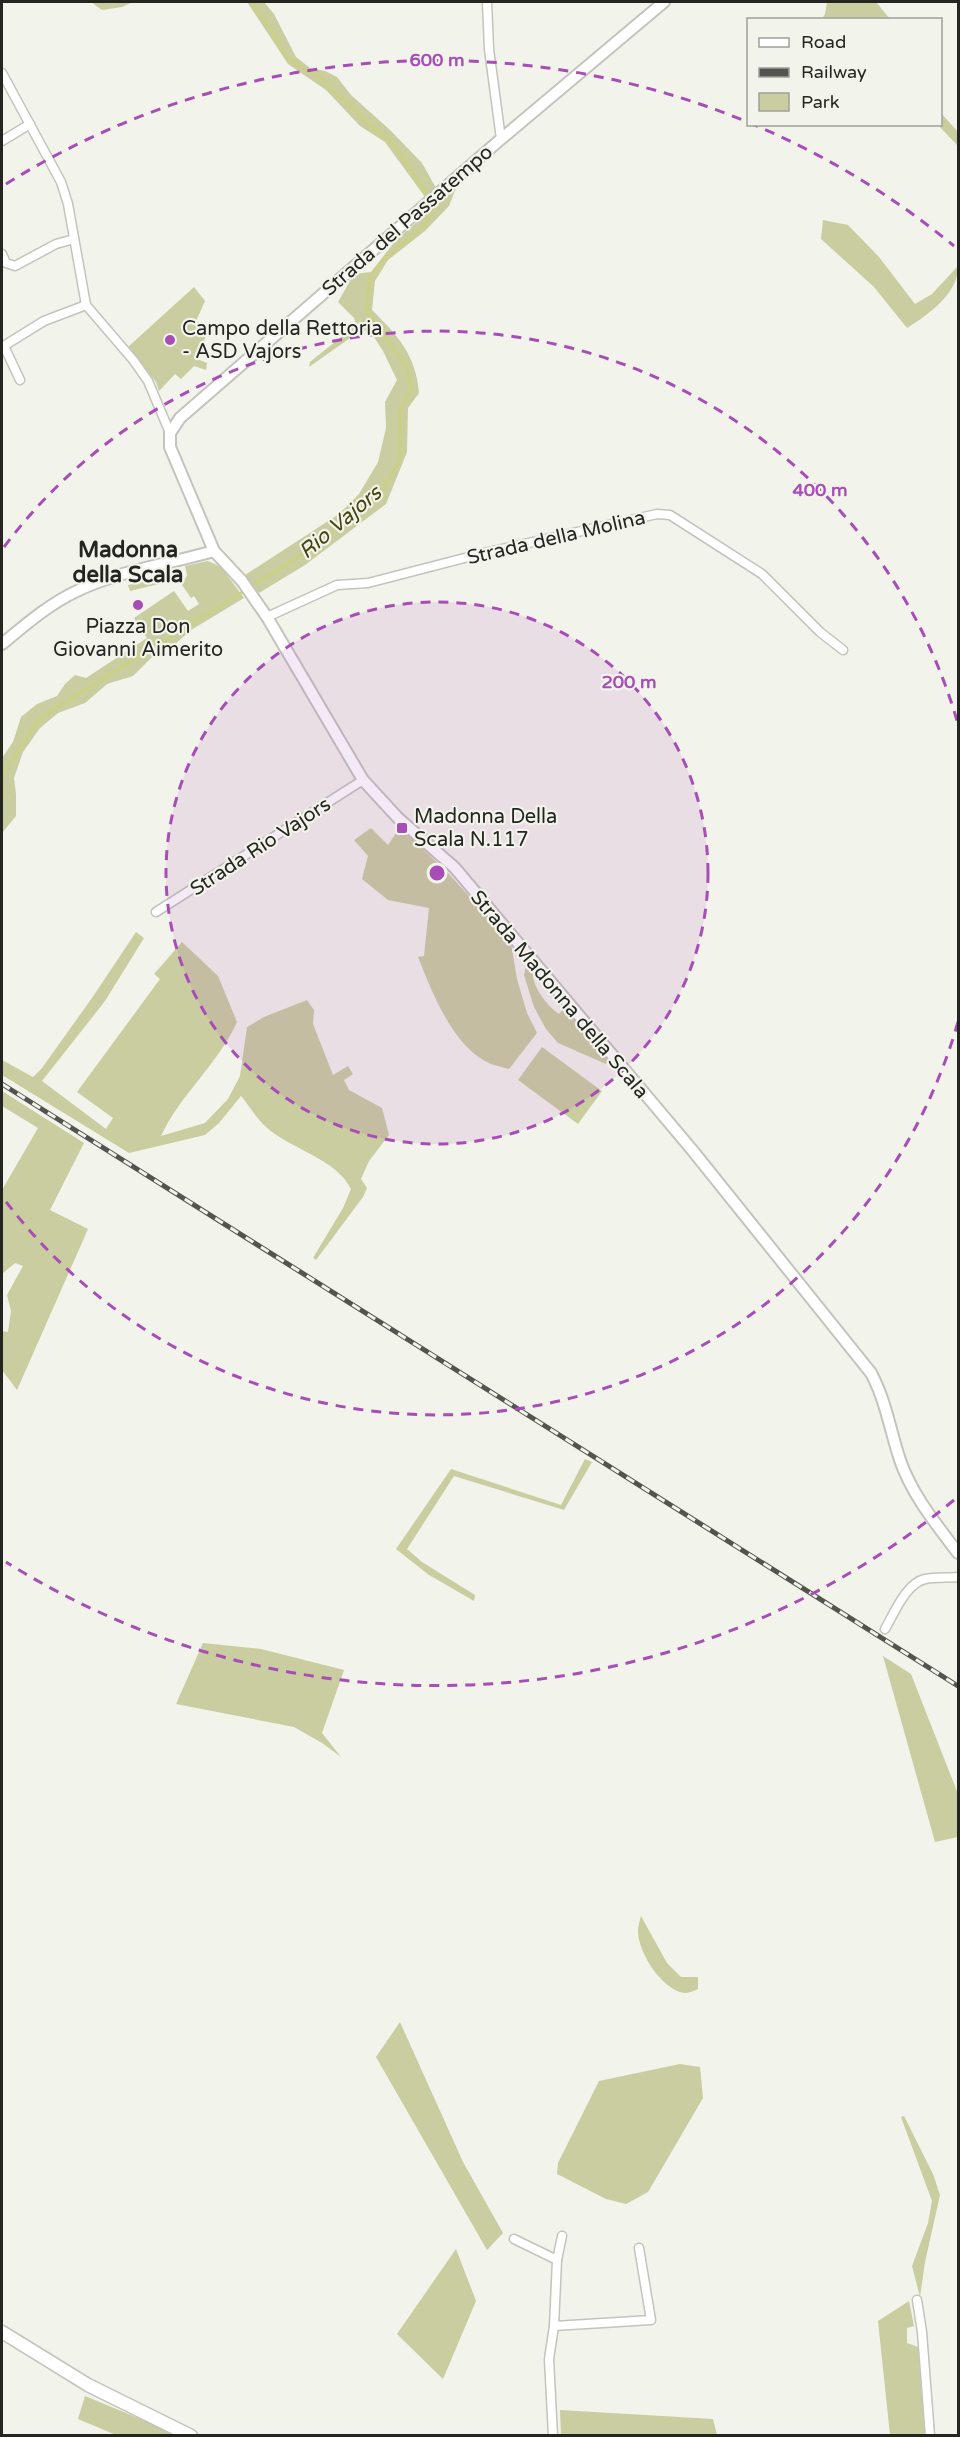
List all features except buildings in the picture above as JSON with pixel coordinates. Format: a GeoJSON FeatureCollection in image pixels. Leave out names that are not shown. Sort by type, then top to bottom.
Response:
{"type":"FeatureCollection","features":[{"type":"Feature","properties":{"kind":"main road"},"geometry":{"type":"LineString","coordinates":[[2,2331],[88,2385],[191,2436]]}},
{"type":"Feature","properties":{"kind":"street"},"geometry":{"type":"LineString","coordinates":[[487,2],[494,100],[501,138]]}},
{"type":"Feature","properties":{"kind":"street","name":"Strada del Passatempo"},"geometry":{"type":"LineString","coordinates":[[170,434],[180,418],[501,138],[664,2]]}},
{"type":"Feature","properties":{"kind":"street"},"geometry":{"type":"LineString","coordinates":[[2,73],[61,182],[86,305],[148,381],[170,434],[170,447],[214,551],[100,581],[76,591],[40,614],[2,644]]}},
{"type":"Feature","properties":{"kind":"street"},"geometry":{"type":"LineString","coordinates":[[2,141],[30,124]]}},
{"type":"Feature","properties":{"kind":"street"},"geometry":{"type":"LineString","coordinates":[[2,254],[6,263],[15,267],[56,244],[74,239]]}},
{"type":"Feature","properties":{"kind":"street"},"geometry":{"type":"LineString","coordinates":[[20,380],[3,346],[44,321],[86,305]]}},
{"type":"Feature","properties":{"kind":"street","name":"Strada della Molina"},"geometry":{"type":"LineString","coordinates":[[267,617],[337,585],[368,583],[480,554],[657,514],[670,515],[762,574],[820,632],[843,650]]}},
{"type":"Feature","properties":{"kind":"street","name":"Strada Madonna della Scala"},"geometry":{"type":"LineString","coordinates":[[214,551],[254,597],[363,780],[392,812],[455,868],[693,1151],[871,1372],[882,1393],[900,1460],[911,1485],[922,1505],[958,1553]]}},
{"type":"Feature","properties":{"kind":"street","name":"Strada Rio Vajors"},"geometry":{"type":"LineString","coordinates":[[156,912],[363,780]]}},
{"type":"Feature","properties":{"kind":"street"},"geometry":{"type":"LineString","coordinates":[[885,1629],[909,1590],[917,1582],[924,1579],[958,1577]]}},
{"type":"Feature","properties":{"kind":"street"},"geometry":{"type":"LineString","coordinates":[[553,2436],[549,2359],[554,2326],[557,2260],[562,2236]]}},
{"type":"Feature","properties":{"kind":"street"},"geometry":{"type":"LineString","coordinates":[[514,2239],[557,2260]]}},
{"type":"Feature","properties":{"kind":"street"},"geometry":{"type":"LineString","coordinates":[[554,2326],[651,2320],[639,2248]]}},
{"type":"Feature","properties":{"kind":"street"},"geometry":{"type":"LineString","coordinates":[[917,2300],[922,2332],[930,2436]]}},
{"type":"Feature","properties":{"kind":"green space"},"geometry":{"type":"Polygon","coordinates":[[[91,2],[133,2],[122,7],[102,10],[91,2]]]}},
{"type":"Feature","properties":{"kind":"green space"},"geometry":{"type":"Polygon","coordinates":[[[247,2],[264,2],[274,14],[296,57],[310,68],[325,71],[337,77],[351,95],[422,163],[436,188],[425,197],[385,142],[360,126],[326,90],[288,64],[247,2]]]}},
{"type":"Feature","properties":{"kind":"green space"},"geometry":{"type":"Polygon","coordinates":[[[827,2],[876,2],[889,18],[823,18],[827,2]]]}},
{"type":"Feature","properties":{"kind":"green space"},"geometry":{"type":"Polygon","coordinates":[[[942,114],[958,132],[958,146],[939,126],[942,126],[942,114]]]}},
{"type":"Feature","properties":{"kind":"green space"},"geometry":{"type":"Polygon","coordinates":[[[456,188],[449,206],[425,231],[388,260],[375,281],[372,310],[398,338],[410,357],[419,393],[408,408],[407,452],[386,504],[305,565],[259,593],[245,575],[339,514],[359,494],[378,462],[386,428],[385,402],[397,380],[370,331],[360,331],[309,367],[310,362],[356,325],[354,318],[338,302],[354,274],[371,272],[396,240],[456,188]]]}},
{"type":"Feature","properties":{"kind":"green space"},"geometry":{"type":"Polygon","coordinates":[[[823,220],[848,225],[879,257],[915,304],[932,294],[958,266],[953,285],[933,310],[907,328],[874,287],[821,239],[823,220]]]}},
{"type":"Feature","properties":{"kind":"green space","name":"Campo della Rettoria - ASD Vajors"},"geometry":{"type":"Polygon","coordinates":[[[194,287],[205,301],[196,321],[203,325],[201,331],[207,333],[197,359],[207,363],[206,370],[194,366],[181,379],[175,374],[159,391],[156,382],[128,347],[194,287]]]}},
{"type":"Feature","properties":{"kind":"green space"},"geometry":{"type":"Polygon","coordinates":[[[208,561],[221,567],[244,598],[191,630],[173,646],[151,658],[133,676],[107,684],[85,703],[58,713],[40,728],[23,752],[14,778],[16,816],[2,833],[2,758],[13,742],[21,717],[37,704],[57,696],[75,675],[86,678],[147,638],[134,618],[174,591],[188,611],[199,604],[194,596],[191,598],[182,585],[187,575],[185,566],[208,561]]]}},
{"type":"Feature","properties":{"kind":"green space"},"geometry":{"type":"Polygon","coordinates":[[[177,573],[178,577],[163,580],[163,583],[130,591],[128,585],[177,573]]]}},
{"type":"Feature","properties":{"kind":"green space"},"geometry":{"type":"Polygon","coordinates":[[[400,827],[449,874],[511,943],[517,979],[527,1013],[537,1033],[509,1069],[491,1064],[466,1045],[445,1018],[437,1002],[418,957],[424,956],[429,908],[388,900],[362,879],[368,856],[354,840],[371,828],[388,845],[400,827]]]}},
{"type":"Feature","properties":{"kind":"green space"},"geometry":{"type":"Polygon","coordinates":[[[136,932],[144,938],[105,1001],[42,1081],[106,1129],[113,1118],[77,1092],[160,979],[154,974],[182,942],[218,976],[237,1022],[220,1052],[178,1107],[161,1136],[205,1123],[228,1099],[240,1076],[247,1027],[264,1017],[307,1000],[314,1010],[313,1024],[333,1075],[348,1066],[353,1074],[344,1080],[349,1090],[382,1108],[389,1135],[369,1161],[361,1179],[367,1188],[363,1197],[316,1260],[313,1258],[343,1208],[351,1189],[335,1169],[265,1126],[241,1096],[219,1123],[205,1135],[129,1153],[2,1075],[2,1060],[33,1077],[42,1068],[136,932]]]}},
{"type":"Feature","properties":{"kind":"green space"},"geometry":{"type":"Polygon","coordinates":[[[527,961],[533,967],[532,973],[536,987],[544,999],[559,1014],[566,1006],[609,1058],[606,1064],[558,1043],[546,1029],[534,1007],[524,975],[527,961]]]}},
{"type":"Feature","properties":{"kind":"green space"},"geometry":{"type":"Polygon","coordinates":[[[542,1047],[602,1091],[578,1124],[518,1080],[542,1047]]]}},
{"type":"Feature","properties":{"kind":"green space"},"geometry":{"type":"Polygon","coordinates":[[[2,1091],[84,1143],[50,1210],[88,1229],[17,1390],[2,1370],[2,1331],[8,1332],[11,1311],[7,1295],[23,1266],[15,1263],[2,1274],[2,1190],[38,1128],[2,1106],[2,1091]]]}},
{"type":"Feature","properties":{"kind":"green space"},"geometry":{"type":"Polygon","coordinates":[[[585,1459],[592,1462],[564,1510],[454,1476],[407,1549],[422,1562],[475,1595],[474,1601],[429,1575],[396,1549],[451,1469],[561,1505],[585,1459]]]}},
{"type":"Feature","properties":{"kind":"green space"},"geometry":{"type":"Polygon","coordinates":[[[203,1643],[261,1649],[344,1670],[322,1733],[341,1757],[294,1727],[176,1704],[203,1643]]]}},
{"type":"Feature","properties":{"kind":"green space"},"geometry":{"type":"Polygon","coordinates":[[[883,1656],[911,1674],[958,1794],[958,1837],[935,1842],[883,1656]]]}},
{"type":"Feature","properties":{"kind":"green space"},"geometry":{"type":"Polygon","coordinates":[[[641,1916],[667,1963],[681,1977],[698,1977],[698,1989],[686,1993],[676,1990],[667,1985],[652,1968],[639,1939],[638,1928],[641,1916]]]}},
{"type":"Feature","properties":{"kind":"green space"},"geometry":{"type":"Polygon","coordinates":[[[400,2022],[463,2162],[503,2233],[487,2250],[376,2057],[400,2022]]]}},
{"type":"Feature","properties":{"kind":"green space"},"geometry":{"type":"Polygon","coordinates":[[[680,2064],[700,2067],[703,2098],[648,2192],[626,2204],[606,2199],[557,2174],[558,2163],[599,2081],[680,2064]]]}},
{"type":"Feature","properties":{"kind":"green space"},"geometry":{"type":"Polygon","coordinates":[[[904,2116],[933,2174],[940,2195],[925,2262],[920,2297],[912,2266],[928,2223],[932,2201],[901,2117],[904,2116]]]}},
{"type":"Feature","properties":{"kind":"green space"},"geometry":{"type":"Polygon","coordinates":[[[456,2249],[476,2301],[443,2379],[397,2334],[456,2249]]]}},
{"type":"Feature","properties":{"kind":"green space"},"geometry":{"type":"Polygon","coordinates":[[[909,2301],[914,2326],[907,2328],[907,2343],[918,2347],[925,2435],[890,2435],[878,2321],[909,2301]]]}},
{"type":"Feature","properties":{"kind":"green space"},"geometry":{"type":"Polygon","coordinates":[[[85,2396],[179,2435],[116,2435],[78,2419],[85,2396]]]}},
{"type":"Feature","properties":{"kind":"green space"},"geometry":{"type":"Polygon","coordinates":[[[560,2410],[713,2419],[717,2435],[561,2435],[560,2410]]]}},
{"type":"Feature","properties":{"kind":"waterway","name":"Rio Vajors"},"geometry":{"type":"LineString","coordinates":[[251,2],[270,27],[286,56],[309,73],[324,79],[332,91],[391,141],[430,198]]}},
{"type":"Feature","properties":{"kind":"waterway","name":"Rio Vajors"},"geometry":{"type":"LineString","coordinates":[[2,797],[3,775],[37,722],[59,706],[315,547],[379,496],[400,461],[400,410],[412,387],[407,367],[367,312],[369,283],[376,269],[385,259],[425,224],[432,204]]}},
{"type":"Feature","properties":{"kind":"railway"},"geometry":{"type":"LineString","coordinates":[[2,1084],[958,1686]]}},
{"type":"Feature","properties":{"kind":"place","name":"Campo della Rettoria - ASD Vajors"},"geometry":{"type":"Point","coordinates":[170,340]}},
{"type":"Feature","properties":{"kind":"place","name":"Piazza Don Giovanni Aimerito"},"geometry":{"type":"Point","coordinates":[138,605]}},
{"type":"Feature","properties":{"kind":"place","name":"Madonna Della Scala N.117"},"geometry":{"type":"Point","coordinates":[402,828]}},
{"type":"Feature","properties":{"kind":"district","name":"Madonna della Scala"},"geometry":{"type":"Point","coordinates":[128,562]}}]}
